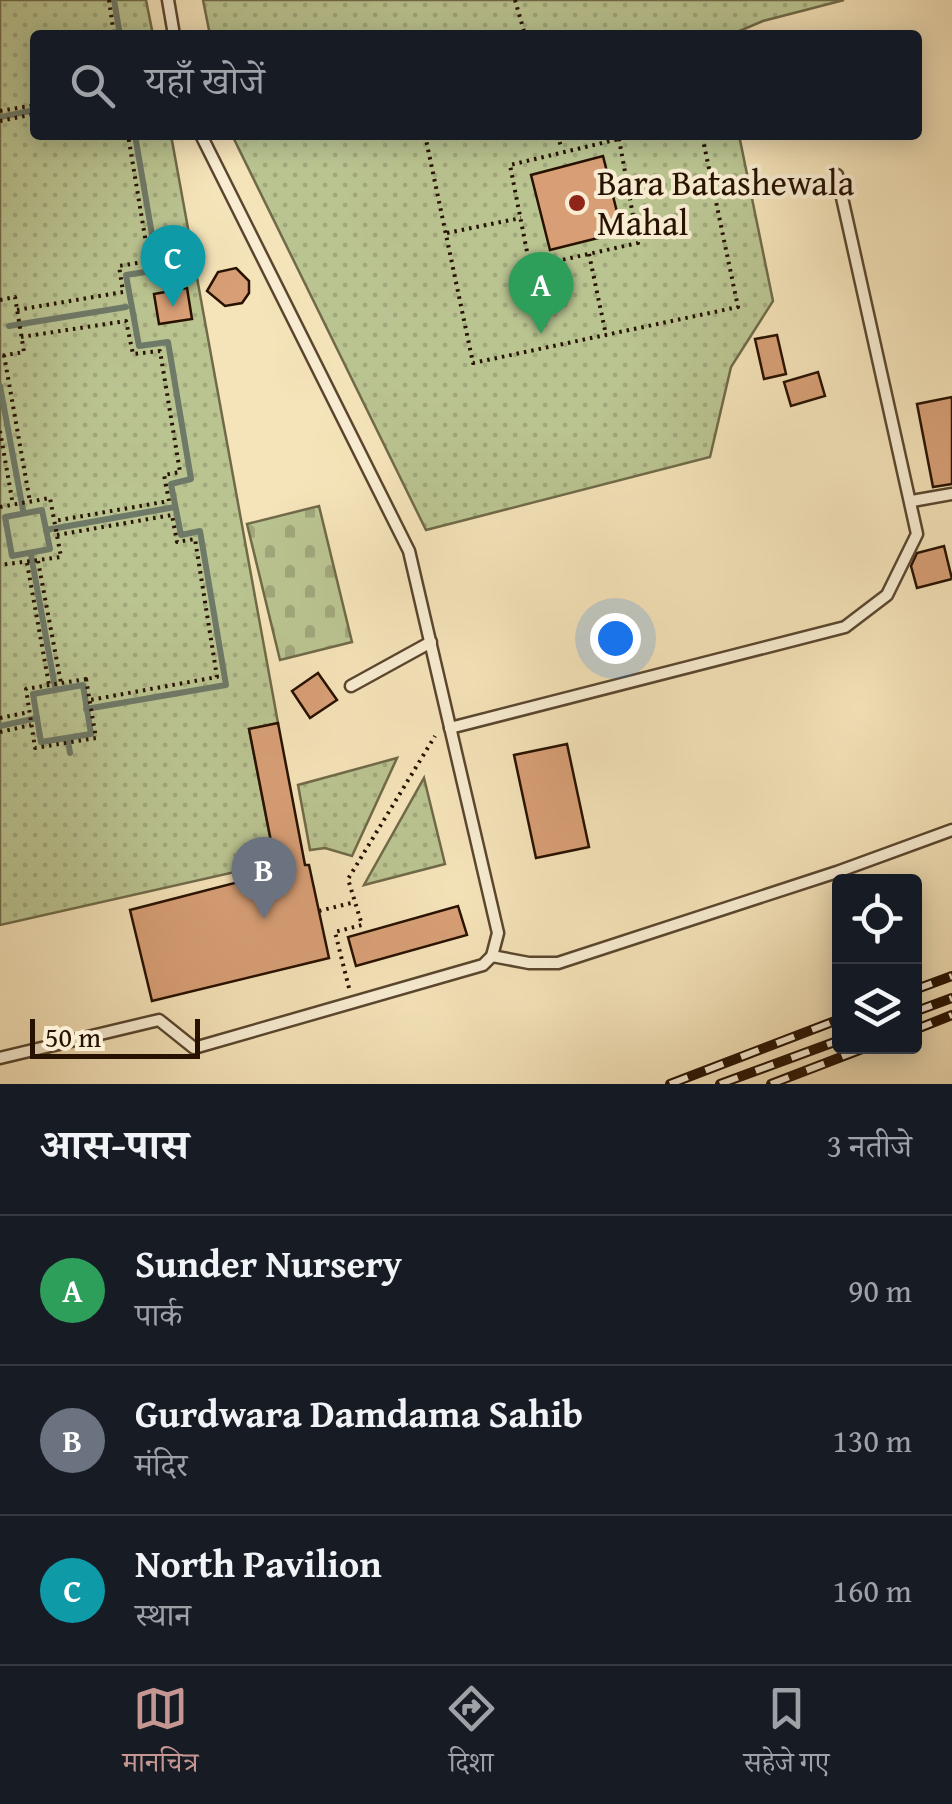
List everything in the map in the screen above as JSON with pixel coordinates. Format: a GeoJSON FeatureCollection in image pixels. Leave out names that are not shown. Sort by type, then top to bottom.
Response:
{"type":"FeatureCollection","features":[{"type":"Feature","properties":{"kind":"lane"},"geometry":{"type":"LineString","coordinates":[[168,0],[173,30]]}},
{"type":"Feature","properties":{"kind":"lane"},"geometry":{"type":"LineString","coordinates":[[0,1058],[159,1020],[194,1048],[483,964],[492,956],[498,933],[403,535],[204,140]]}},
{"type":"Feature","properties":{"kind":"lane"},"geometry":{"type":"LineString","coordinates":[[450,728],[845,627],[888,595],[917,534],[836,175]]}},
{"type":"Feature","properties":{"kind":"lane"},"geometry":{"type":"LineString","coordinates":[[912,501],[952,494]]}},
{"type":"Feature","properties":{"kind":"lane"},"geometry":{"type":"LineString","coordinates":[[350,686],[431,642]]}},
{"type":"Feature","properties":{"kind":"lane"},"geometry":{"type":"LineString","coordinates":[[492,956],[529,963],[558,963],[952,830]]}},
{"type":"Feature","properties":{"kind":"path"},"geometry":{"type":"LineString","coordinates":[[109,0],[113,30]]}},
{"type":"Feature","properties":{"kind":"path"},"geometry":{"type":"LineString","coordinates":[[516,0],[524,30]]}},
{"type":"Feature","properties":{"kind":"path"},"geometry":{"type":"LineString","coordinates":[[0,111],[30,106]]}},
{"type":"Feature","properties":{"kind":"path"},"geometry":{"type":"LineString","coordinates":[[0,121],[30,115]]}},
{"type":"Feature","properties":{"kind":"path"},"geometry":{"type":"LineString","coordinates":[[17,310],[123,292],[119,266],[149,261],[129,140]]}},
{"type":"Feature","properties":{"kind":"path"},"geometry":{"type":"LineString","coordinates":[[426,140],[473,364],[738,307],[703,140]]}},
{"type":"Feature","properties":{"kind":"path"},"geometry":{"type":"LineString","coordinates":[[559,140],[563,151]]}},
{"type":"Feature","properties":{"kind":"path"},"geometry":{"type":"LineString","coordinates":[[619,140],[638,242],[530,267],[510,165],[563,151],[619,140]]}},
{"type":"Feature","properties":{"kind":"path"},"geometry":{"type":"LineString","coordinates":[[446,234],[521,218]]}},
{"type":"Feature","properties":{"kind":"path"},"geometry":{"type":"LineString","coordinates":[[589,254],[606,335]]}},
{"type":"Feature","properties":{"kind":"path"},"geometry":{"type":"LineString","coordinates":[[0,300],[14,297],[24,352],[2,356],[30,502]]}},
{"type":"Feature","properties":{"kind":"path"},"geometry":{"type":"LineString","coordinates":[[21,337],[126,321],[133,354],[160,351],[180,472],[164,474],[168,501],[54,521]]}},
{"type":"Feature","properties":{"kind":"path"},"geometry":{"type":"LineString","coordinates":[[0,431],[13,505]]}},
{"type":"Feature","properties":{"kind":"path"},"geometry":{"type":"LineString","coordinates":[[0,507],[50,498],[61,557],[0,566]]}},
{"type":"Feature","properties":{"kind":"path"},"geometry":{"type":"LineString","coordinates":[[57,535],[172,514],[178,542],[195,539],[218,677],[90,700]]}},
{"type":"Feature","properties":{"kind":"path"},"geometry":{"type":"LineString","coordinates":[[38,561],[61,683]]}},
{"type":"Feature","properties":{"kind":"path"},"geometry":{"type":"LineString","coordinates":[[28,563],[50,685]]}},
{"type":"Feature","properties":{"kind":"path"},"geometry":{"type":"LineString","coordinates":[[86,679],[96,738],[36,748],[26,689],[61,683],[86,679]]}},
{"type":"Feature","properties":{"kind":"path"},"geometry":{"type":"LineString","coordinates":[[0,718],[30,712]]}},
{"type":"Feature","properties":{"kind":"path"},"geometry":{"type":"LineString","coordinates":[[353,1002],[335,932],[362,925],[348,880],[448,715]]}},
{"type":"Feature","properties":{"kind":"path"},"geometry":{"type":"LineString","coordinates":[[0,732],[32,725]]}},
{"type":"Feature","properties":{"kind":"path"},"geometry":{"type":"LineString","coordinates":[[319,911],[355,902]]}},
{"type":"Feature","properties":{"kind":"green space"},"geometry":{"type":"Polygon","coordinates":[[[0,0],[146,0],[152,30],[30,30],[30,140],[172,140],[278,723],[249,729],[275,863],[0,925],[0,0]]]}},
{"type":"Feature","properties":{"kind":"green space"},"geometry":{"type":"Polygon","coordinates":[[[203,0],[844,0],[742,30],[209,30],[203,0]]]}},
{"type":"Feature","properties":{"kind":"green space"},"geometry":{"type":"Polygon","coordinates":[[[234,140],[740,140],[773,301],[731,367],[710,457],[426,530],[234,140]]]}},
{"type":"Feature","properties":{"kind":"green space"},"geometry":{"type":"Polygon","coordinates":[[[319,506],[352,642],[280,660],[247,524],[319,506]]]}},
{"type":"Feature","properties":{"kind":"green space"},"geometry":{"type":"Polygon","coordinates":[[[397,758],[352,856],[325,848],[310,850],[298,785],[397,758]]]}},
{"type":"Feature","properties":{"kind":"green space"},"geometry":{"type":"Polygon","coordinates":[[[424,778],[445,864],[364,885],[424,778]]]}},
{"type":"Feature","properties":{"kind":"building","name":"Bara Batashewala Mahal"},"geometry":{"type":"Polygon","coordinates":[[[603,156],[622,232],[550,250],[531,175],[603,156]]]}},
{"type":"Feature","properties":{"kind":"building"},"geometry":{"type":"Polygon","coordinates":[[[236,268],[249,281],[249,293],[242,303],[225,306],[207,291],[218,272],[236,268]]]}},
{"type":"Feature","properties":{"kind":"building"},"geometry":{"type":"Polygon","coordinates":[[[187,288],[192,319],[159,324],[154,294],[187,288]]]}},
{"type":"Feature","properties":{"kind":"building"},"geometry":{"type":"Polygon","coordinates":[[[777,335],[786,374],[764,379],[755,339],[777,335]]]}},
{"type":"Feature","properties":{"kind":"building"},"geometry":{"type":"Polygon","coordinates":[[[818,372],[825,396],[791,406],[784,382],[818,372]]]}},
{"type":"Feature","properties":{"kind":"building"},"geometry":{"type":"Polygon","coordinates":[[[952,397],[952,484],[933,487],[917,404],[952,397]]]}},
{"type":"Feature","properties":{"kind":"building"},"geometry":{"type":"Polygon","coordinates":[[[944,546],[952,579],[917,588],[911,566],[917,553],[944,546]]]}},
{"type":"Feature","properties":{"kind":"building"},"geometry":{"type":"Polygon","coordinates":[[[318,673],[337,700],[310,718],[292,691],[318,673]]]}},
{"type":"Feature","properties":{"kind":"building"},"geometry":{"type":"Polygon","coordinates":[[[278,723],[305,865],[309,865],[329,958],[152,1001],[130,910],[277,872],[249,729],[278,723]]]}},
{"type":"Feature","properties":{"kind":"building"},"geometry":{"type":"Polygon","coordinates":[[[567,744],[589,847],[536,858],[514,755],[567,744]]]}},
{"type":"Feature","properties":{"kind":"building"},"geometry":{"type":"Polygon","coordinates":[[[458,906],[467,935],[356,966],[348,937],[458,906]]]}},
{"type":"Feature","properties":{"kind":"waterway"},"geometry":{"type":"LineString","coordinates":[[114,0],[119,30]]}},
{"type":"Feature","properties":{"kind":"waterway"},"geometry":{"type":"LineString","coordinates":[[0,117],[30,111]]}},
{"type":"Feature","properties":{"kind":"waterway"},"geometry":{"type":"LineString","coordinates":[[86,709],[226,685],[200,531],[181,535],[171,484],[191,479],[168,342],[139,346],[126,275],[158,270],[136,140]]}},
{"type":"Feature","properties":{"kind":"waterway"},"geometry":{"type":"LineString","coordinates":[[9,326],[126,307]]}},
{"type":"Feature","properties":{"kind":"waterway"},"geometry":{"type":"LineString","coordinates":[[0,386],[23,510]]}},
{"type":"Feature","properties":{"kind":"waterway"},"geometry":{"type":"LineString","coordinates":[[46,530],[175,507]]}},
{"type":"Feature","properties":{"kind":"waterway"},"geometry":{"type":"LineString","coordinates":[[42,510],[50,549],[12,556],[5,517],[42,510]]}},
{"type":"Feature","properties":{"kind":"waterway"},"geometry":{"type":"LineString","coordinates":[[31,555],[55,687]]}},
{"type":"Feature","properties":{"kind":"waterway"},"geometry":{"type":"LineString","coordinates":[[83,685],[91,734],[41,742],[33,694],[83,685]]}},
{"type":"Feature","properties":{"kind":"waterway"},"geometry":{"type":"LineString","coordinates":[[0,726],[37,718]]}},
{"type":"Feature","properties":{"kind":"waterway"},"geometry":{"type":"LineString","coordinates":[[68,741],[70,753]]}},
{"type":"Feature","properties":{"kind":"railway"},"geometry":{"type":"LineString","coordinates":[[922,987],[952,976]]}},
{"type":"Feature","properties":{"kind":"railway"},"geometry":{"type":"LineString","coordinates":[[922,1009],[952,998]]}},
{"type":"Feature","properties":{"kind":"railway"},"geometry":{"type":"LineString","coordinates":[[922,1027],[952,1015]]}},
{"type":"Feature","properties":{"kind":"railway"},"geometry":{"type":"LineString","coordinates":[[670,1084],[832,1022]]}},
{"type":"Feature","properties":{"kind":"railway"},"geometry":{"type":"LineString","coordinates":[[720,1084],[832,1043]]}},
{"type":"Feature","properties":{"kind":"railway"},"geometry":{"type":"LineString","coordinates":[[771,1084],[849,1054]]}},
{"type":"Feature","properties":{"kind":"place","name":"Bara Batashewala Mahal"},"geometry":{"type":"Point","coordinates":[577,203]}},
{"type":"Feature","properties":{"kind":"place","name":"North Pavilion"},"geometry":{"type":"Point","coordinates":[173,307]}},
{"type":"Feature","properties":{"kind":"place","name":"Sunder Nursery"},"geometry":{"type":"Point","coordinates":[541,334]}},
{"type":"Feature","properties":{"kind":"place","name":"Gurdwara Damdama Sahib"},"geometry":{"type":"Point","coordinates":[264,919]}}]}
